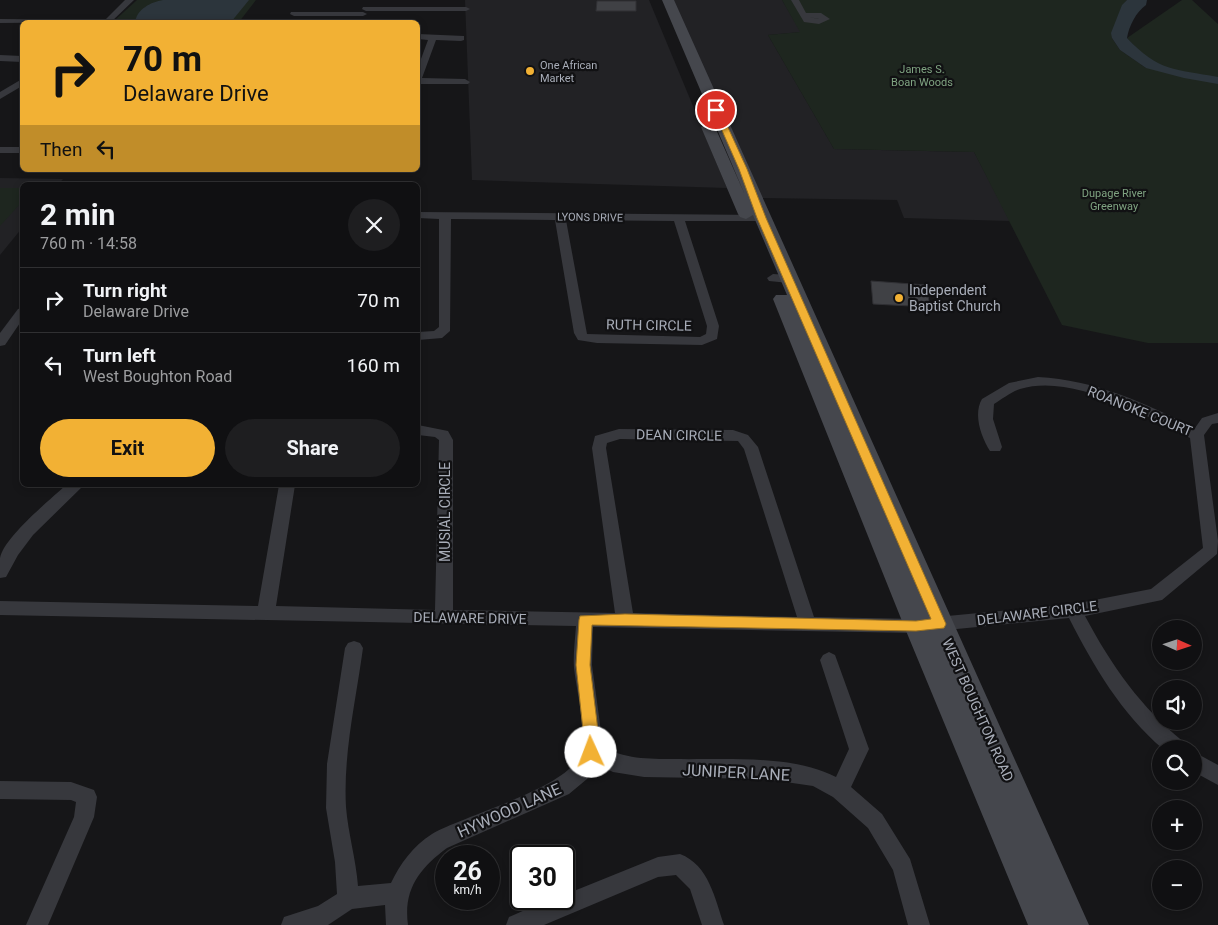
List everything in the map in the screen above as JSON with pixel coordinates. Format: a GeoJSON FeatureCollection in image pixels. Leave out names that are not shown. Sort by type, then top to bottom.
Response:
{"type":"FeatureCollection","features":[{"type":"Feature","properties":{"kind":"main road","name":"WEST BOUGHTON ROAD"},"geometry":{"type":"LineString","coordinates":[[655,0],[739,180]]}},
{"type":"Feature","properties":{"kind":"main road","name":"WEST BOUGHTON ROAD"},"geometry":{"type":"LineString","coordinates":[[668,0],[739,180],[928,625],[1044,925]]}},
{"type":"Feature","properties":{"kind":"main road","name":"WEST BOUGHTON ROAD"},"geometry":{"type":"LineString","coordinates":[[928,625],[1073,925]]}},
{"type":"Feature","properties":{"kind":"street"},"geometry":{"type":"LineString","coordinates":[[108,20],[130,0]]}},
{"type":"Feature","properties":{"kind":"street"},"geometry":{"type":"LineString","coordinates":[[360,20],[371,0]]}},
{"type":"Feature","properties":{"kind":"street"},"geometry":{"type":"LineString","coordinates":[[795,0],[804,15]]}},
{"type":"Feature","properties":{"kind":"street"},"geometry":{"type":"LineString","coordinates":[[294,14],[466,9]]}},
{"type":"Feature","properties":{"kind":"street"},"geometry":{"type":"LineString","coordinates":[[0,21],[20,21]]}},
{"type":"Feature","properties":{"kind":"street"},"geometry":{"type":"LineString","coordinates":[[420,37],[461,38]]}},
{"type":"Feature","properties":{"kind":"street"},"geometry":{"type":"LineString","coordinates":[[420,73],[433,37]]}},
{"type":"Feature","properties":{"kind":"street"},"geometry":{"type":"LineString","coordinates":[[0,58],[20,59]]}},
{"type":"Feature","properties":{"kind":"street"},"geometry":{"type":"LineString","coordinates":[[420,79],[465,82]]}},
{"type":"Feature","properties":{"kind":"street"},"geometry":{"type":"LineString","coordinates":[[0,96],[20,83]]}},
{"type":"Feature","properties":{"kind":"street"},"geometry":{"type":"LineString","coordinates":[[0,150],[20,150]]}},
{"type":"Feature","properties":{"kind":"street","name":"LYONS DRIVE"},"geometry":{"type":"LineString","coordinates":[[420,215],[755,218]]}},
{"type":"Feature","properties":{"kind":"street"},"geometry":{"type":"LineString","coordinates":[[420,336],[437,335],[444,331],[445,327],[445,215]]}},
{"type":"Feature","properties":{"kind":"street","name":"RUTH CIRCLE"},"geometry":{"type":"LineString","coordinates":[[560,216],[580,333],[583,337],[597,339],[702,340],[712,336],[712,326],[680,218]]}},
{"type":"Feature","properties":{"kind":"street"},"geometry":{"type":"LineString","coordinates":[[0,342],[20,316]]}},
{"type":"Feature","properties":{"kind":"street","name":"ROANOKE COURT"},"geometry":{"type":"LineString","coordinates":[[996,447],[987,428],[984,413],[987,402],[1019,384],[1039,381],[1057,382],[1096,390],[1197,435],[1207,421],[1218,418]]}},
{"type":"Feature","properties":{"kind":"street","name":"MUSIAL CIRCLE"},"geometry":{"type":"LineString","coordinates":[[420,430],[443,434],[446,440],[444,617]]}},
{"type":"Feature","properties":{"kind":"street","name":"DEAN CIRCLE"},"geometry":{"type":"LineString","coordinates":[[625,619],[598,448],[600,440],[619,434],[733,435],[743,438],[751,447],[808,624]]}},
{"type":"Feature","properties":{"kind":"street","name":"DELAWARE CIRCLE"},"geometry":{"type":"LineString","coordinates":[[928,625],[1074,611],[1156,595],[1215,551],[1197,435]]}},
{"type":"Feature","properties":{"kind":"street"},"geometry":{"type":"LineString","coordinates":[[0,572],[12,551],[28,532],[74,487]]}},
{"type":"Feature","properties":{"kind":"street"},"geometry":{"type":"LineString","coordinates":[[266,612],[287,487]]}},
{"type":"Feature","properties":{"kind":"street","name":"DELAWARE DRIVE"},"geometry":{"type":"LineString","coordinates":[[0,608],[928,625]]}},
{"type":"Feature","properties":{"kind":"street"},"geometry":{"type":"LineString","coordinates":[[1074,611],[1099,660],[1130,705],[1168,740]]}},
{"type":"Feature","properties":{"kind":"street","name":"HYWOOD LANE"},"geometry":{"type":"LineString","coordinates":[[396,925],[394,916],[398,894],[409,868],[427,849],[457,833],[562,787],[578,777],[591,752],[592,739],[583,665],[585,620]]}},
{"type":"Feature","properties":{"kind":"street"},"geometry":{"type":"LineString","coordinates":[[348,899],[346,862],[336,799],[337,764],[354,648]]}},
{"type":"Feature","properties":{"kind":"street"},"geometry":{"type":"LineString","coordinates":[[829,660],[859,749],[840,790]]}},
{"type":"Feature","properties":{"kind":"street","name":"JUNIPER LANE"},"geometry":{"type":"LineString","coordinates":[[591,752],[613,763],[644,768],[765,770],[807,776],[816,778],[840,790],[875,821],[902,866],[919,925]]}},
{"type":"Feature","properties":{"kind":"street"},"geometry":{"type":"LineString","coordinates":[[1202,766],[1218,776]]}},
{"type":"Feature","properties":{"kind":"street"},"geometry":{"type":"LineString","coordinates":[[0,790],[71,791],[88,797],[84,816],[38,925]]}},
{"type":"Feature","properties":{"kind":"street"},"geometry":{"type":"LineString","coordinates":[[517,925],[658,867],[680,864],[698,882],[712,925]]}},
{"type":"Feature","properties":{"kind":"street"},"geometry":{"type":"LineString","coordinates":[[292,925],[323,916],[348,899],[367,895],[398,894]]}},
{"type":"Feature","properties":{"kind":"shaded area"},"geometry":{"type":"Polygon","coordinates":[[[163,0],[249,0],[233,20],[135,20],[145,7],[163,0]]]}},
{"type":"Feature","properties":{"kind":"shaded area"},"geometry":{"type":"Polygon","coordinates":[[[465,0],[649,0],[727,188],[472,180],[465,0]]]}},
{"type":"Feature","properties":{"kind":"shaded area"},"geometry":{"type":"Polygon","coordinates":[[[671,0],[782,0],[801,32],[768,35],[834,149],[974,152],[1010,221],[904,218],[897,200],[757,198],[671,0]]]}},
{"type":"Feature","properties":{"kind":"shaded area"},"geometry":{"type":"Polygon","coordinates":[[[1127,0],[1147,0],[1146,5],[1139,11],[1129,29],[1127,38],[1138,49],[1159,63],[1179,70],[1218,77],[1218,84],[1184,78],[1146,68],[1120,50],[1111,33],[1122,5],[1127,0]]]}},
{"type":"Feature","properties":{"kind":"shaded area"},"geometry":{"type":"Polygon","coordinates":[[[0,178],[63,179],[60,182],[20,182],[20,230],[0,255],[0,178]]]}},
{"type":"Feature","properties":{"kind":"green space"},"geometry":{"type":"Polygon","coordinates":[[[137,0],[256,0],[241,20],[115,20],[137,0]]]}},
{"type":"Feature","properties":{"kind":"green space"},"geometry":{"type":"Polygon","coordinates":[[[782,0],[1127,0],[1122,6],[1112,38],[1120,50],[1146,68],[1152,61],[1142,54],[1127,38],[1182,0],[1192,0],[1218,24],[1218,343],[1148,343],[1062,325],[974,152],[834,149],[768,35],[800,32],[782,0]]]}},
{"type":"Feature","properties":{"kind":"green space"},"geometry":{"type":"Polygon","coordinates":[[[0,188],[20,188],[20,204],[0,226],[0,188]]]}},
{"type":"Feature","properties":{"kind":"building"},"geometry":{"type":"Polygon","coordinates":[[[597,1],[636,1],[636,11],[596,11],[597,1]]]}},
{"type":"Feature","properties":{"kind":"building","name":"Independent Baptist Church"},"geometry":{"type":"Polygon","coordinates":[[[871,281],[926,285],[930,307],[873,304],[871,281]]]}},
{"type":"Feature","properties":{"kind":"place","name":"One African Market"},"geometry":{"type":"Point","coordinates":[530,71]}},
{"type":"Feature","properties":{"kind":"place","name":"Independent Baptist Church"},"geometry":{"type":"Point","coordinates":[899,298]}},
{"type":"Feature","properties":{"kind":"route"},"geometry":{"type":"LineString","coordinates":[[591,752],[592,739],[583,665],[585,620],[625,619],[916,626],[940,624],[716,110]]}},
{"type":"Feature","properties":{"kind":"park label","name":"James S. Boan Woods"},"geometry":{"type":"Point","coordinates":[922,75]}},
{"type":"Feature","properties":{"kind":"park label","name":"Dupage River Greenway"},"geometry":{"type":"Point","coordinates":[1114,199]}}]}
